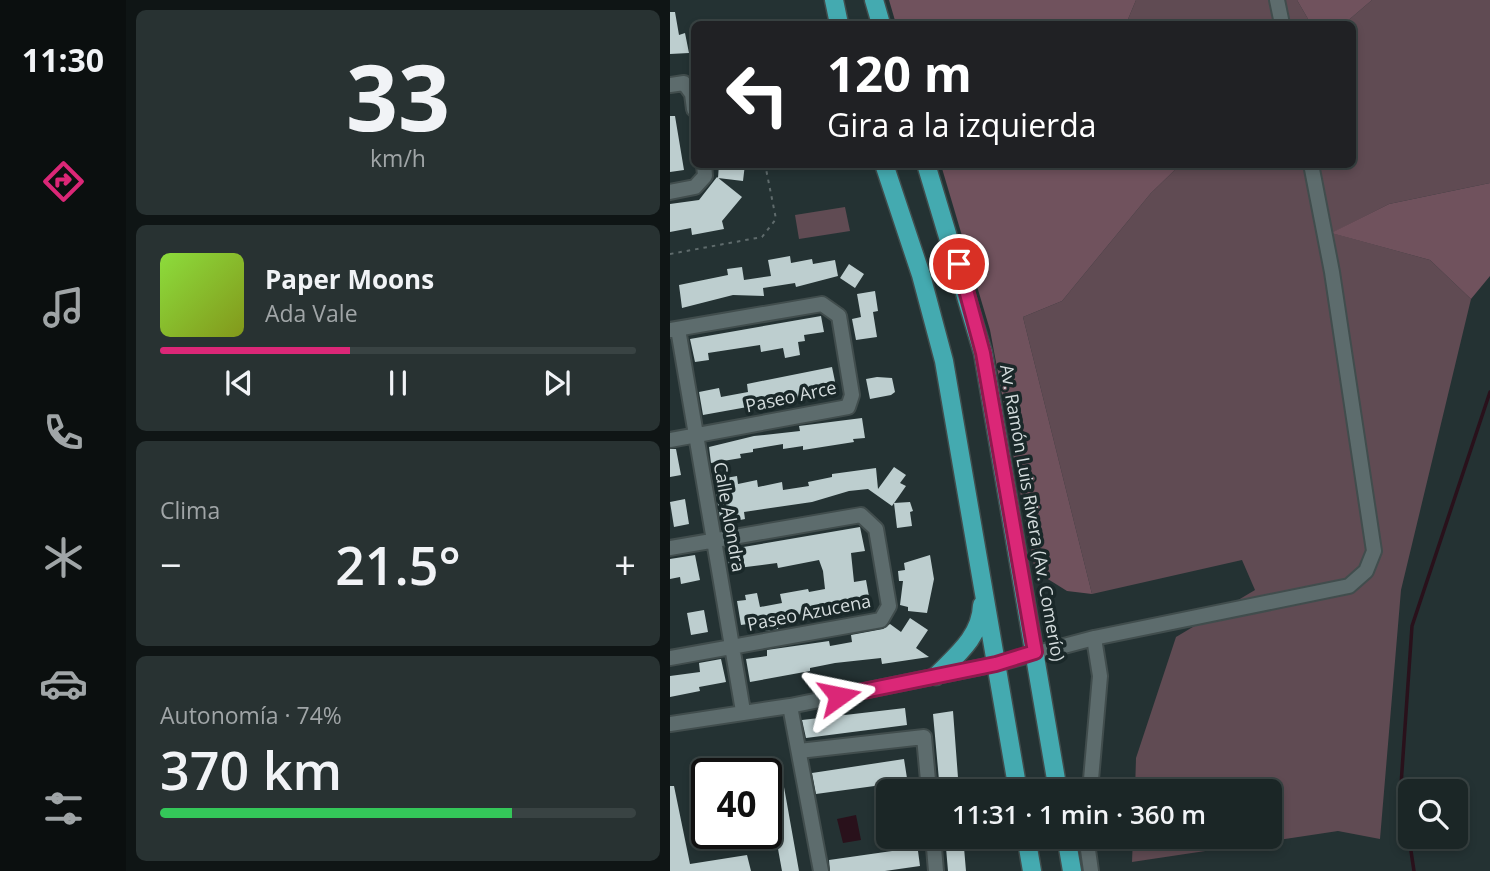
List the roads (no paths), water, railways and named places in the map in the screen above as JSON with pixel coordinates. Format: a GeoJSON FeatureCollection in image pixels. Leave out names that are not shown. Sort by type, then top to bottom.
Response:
{"type":"FeatureCollection","features":[{"type":"Feature","properties":{"kind":"main road"},"geometry":{"type":"LineString","coordinates":[[834,0],[838,21]]}},
{"type":"Feature","properties":{"kind":"main road"},"geometry":{"type":"LineString","coordinates":[[874,0],[880,21]]}},
{"type":"Feature","properties":{"kind":"main road"},"geometry":{"type":"LineString","coordinates":[[885,168],[921,275],[944,361],[1016,779]]}},
{"type":"Feature","properties":{"kind":"main road","name":"Av. Ramón Luis Rivera (Av. Comerío)"},"geometry":{"type":"LineString","coordinates":[[927,168],[983,353],[1056,779]]}},
{"type":"Feature","properties":{"kind":"main road"},"geometry":{"type":"LineString","coordinates":[[936,676],[977,630],[982,618],[982,580]]}},
{"type":"Feature","properties":{"kind":"main road"},"geometry":{"type":"LineString","coordinates":[[1028,849],[1032,871]]}},
{"type":"Feature","properties":{"kind":"main road"},"geometry":{"type":"LineString","coordinates":[[1068,849],[1072,871]]}},
{"type":"Feature","properties":{"kind":"street"},"geometry":{"type":"LineString","coordinates":[[1277,0],[1281,21]]}},
{"type":"Feature","properties":{"kind":"street"},"geometry":{"type":"LineString","coordinates":[[670,85],[684,83],[691,93]]}},
{"type":"Feature","properties":{"kind":"street"},"geometry":{"type":"LineString","coordinates":[[670,192],[695,187],[705,176],[704,168]]}},
{"type":"Feature","properties":{"kind":"street"},"geometry":{"type":"LineString","coordinates":[[670,724],[790,706],[996,664],[1094,638],[1299,599],[1349,586],[1366,571],[1374,551],[1332,272],[1312,168]]}},
{"type":"Feature","properties":{"kind":"street","name":"Paseo Arce"},"geometry":{"type":"LineString","coordinates":[[674,330],[822,304],[839,316],[852,395],[848,407],[696,436]]}},
{"type":"Feature","properties":{"kind":"street","name":"Calle Alondra"},"geometry":{"type":"LineString","coordinates":[[674,330],[696,436],[743,711]]}},
{"type":"Feature","properties":{"kind":"street"},"geometry":{"type":"LineString","coordinates":[[670,440],[696,436]]}},
{"type":"Feature","properties":{"kind":"street","name":"Paseo Azucena"},"geometry":{"type":"LineString","coordinates":[[714,540],[861,515],[876,528],[889,606],[881,620],[732,648]]}},
{"type":"Feature","properties":{"kind":"street"},"geometry":{"type":"LineString","coordinates":[[670,548],[714,540]]}},
{"type":"Feature","properties":{"kind":"street"},"geometry":{"type":"LineString","coordinates":[[1091,779],[1100,676],[1094,638]]}},
{"type":"Feature","properties":{"kind":"street"},"geometry":{"type":"LineString","coordinates":[[670,658],[732,648]]}},
{"type":"Feature","properties":{"kind":"street"},"geometry":{"type":"LineString","coordinates":[[790,706],[821,871]]}},
{"type":"Feature","properties":{"kind":"street"},"geometry":{"type":"LineString","coordinates":[[799,751],[924,737],[928,779]]}},
{"type":"Feature","properties":{"kind":"street"},"geometry":{"type":"LineString","coordinates":[[934,849],[936,871]]}},
{"type":"Feature","properties":{"kind":"street"},"geometry":{"type":"LineString","coordinates":[[1088,849],[1091,871]]}},
{"type":"Feature","properties":{"kind":"waterway"},"geometry":{"type":"LineString","coordinates":[[1414,871],[1401,785],[1412,626],[1490,392]]}}]}
